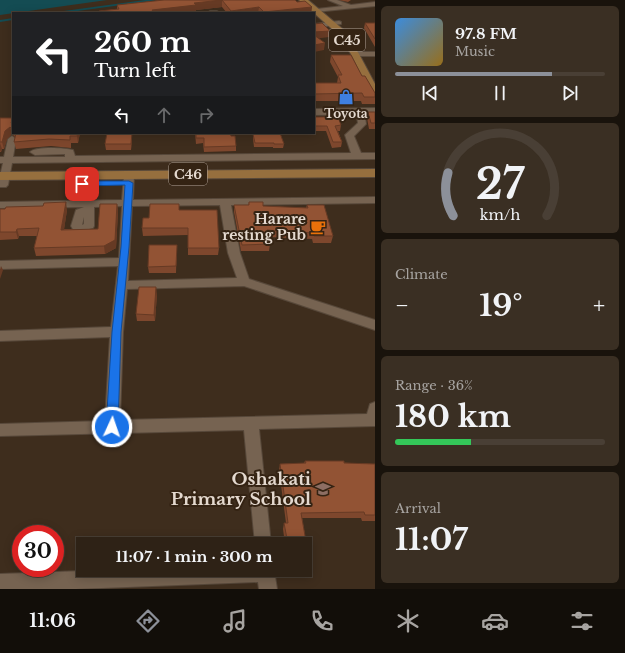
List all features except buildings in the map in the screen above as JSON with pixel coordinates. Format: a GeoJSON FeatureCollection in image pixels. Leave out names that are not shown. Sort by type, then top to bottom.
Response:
{"type":"FeatureCollection","features":[{"type":"Feature","properties":{"kind":"main road","name":"C45"},"geometry":{"type":"LineString","coordinates":[[303,0],[335,23],[342,33],[366,57],[375,74]]}},
{"type":"Feature","properties":{"kind":"main road","name":"C45"},"geometry":{"type":"LineString","coordinates":[[311,0],[320,11]]}},
{"type":"Feature","properties":{"kind":"main road","name":"C45"},"geometry":{"type":"LineString","coordinates":[[366,57],[375,93]]}},
{"type":"Feature","properties":{"kind":"main road","name":"C46"},"geometry":{"type":"LineString","coordinates":[[2,181],[375,173]]}},
{"type":"Feature","properties":{"kind":"main road","name":"C46"},"geometry":{"type":"LineString","coordinates":[[129,179],[375,182]]}},
{"type":"Feature","properties":{"kind":"street"},"geometry":{"type":"LineString","coordinates":[[331,0],[350,7]]}},
{"type":"Feature","properties":{"kind":"street"},"geometry":{"type":"LineString","coordinates":[[320,11],[375,4]]}},
{"type":"Feature","properties":{"kind":"street"},"geometry":{"type":"LineString","coordinates":[[315,26],[335,23]]}},
{"type":"Feature","properties":{"kind":"street"},"geometry":{"type":"LineString","coordinates":[[366,57],[375,54]]}},
{"type":"Feature","properties":{"kind":"street"},"geometry":{"type":"LineString","coordinates":[[315,112],[375,112]]}},
{"type":"Feature","properties":{"kind":"street"},"geometry":{"type":"LineString","coordinates":[[357,156],[349,134],[362,124],[361,118]]}},
{"type":"Feature","properties":{"kind":"street"},"geometry":{"type":"LineString","coordinates":[[2,181],[6,158],[12,139]]}},
{"type":"Feature","properties":{"kind":"street"},"geometry":{"type":"LineString","coordinates":[[6,158],[70,160],[375,156]]}},
{"type":"Feature","properties":{"kind":"street"},"geometry":{"type":"LineString","coordinates":[[112,427],[116,332],[124,262],[129,179]]}},
{"type":"Feature","properties":{"kind":"street"},"geometry":{"type":"LineString","coordinates":[[0,205],[89,207],[128,204],[374,201]]}},
{"type":"Feature","properties":{"kind":"street"},"geometry":{"type":"LineString","coordinates":[[225,202],[234,253],[244,282]]}},
{"type":"Feature","properties":{"kind":"street"},"geometry":{"type":"LineString","coordinates":[[0,265],[124,262]]}},
{"type":"Feature","properties":{"kind":"street"},"geometry":{"type":"LineString","coordinates":[[121,285],[244,282],[375,325]]}},
{"type":"Feature","properties":{"kind":"street"},"geometry":{"type":"LineString","coordinates":[[0,336],[116,332]]}},
{"type":"Feature","properties":{"kind":"street"},"geometry":{"type":"LineString","coordinates":[[0,430],[251,423],[374,416]]}},
{"type":"Feature","properties":{"kind":"street"},"geometry":{"type":"LineString","coordinates":[[251,423],[262,537]]}},
{"type":"Feature","properties":{"kind":"street"},"geometry":{"type":"LineString","coordinates":[[0,583],[99,585],[266,577]]}},
{"type":"Feature","properties":{"kind":"water"},"geometry":{"type":"Polygon","coordinates":[[[0,0],[107,0],[12,12],[12,13],[0,15],[0,0]]]}},
{"type":"Feature","properties":{"kind":"waterway"},"geometry":{"type":"LineString","coordinates":[[59,12],[156,0]]}},
{"type":"Feature","properties":{"kind":"waterway"},"geometry":{"type":"LineString","coordinates":[[0,21],[12,19]]}},
{"type":"Feature","properties":{"kind":"place","name":"Toyota"},"geometry":{"type":"Point","coordinates":[346,97]}},
{"type":"Feature","properties":{"kind":"place","name":"Harare resting Pub"},"geometry":{"type":"Point","coordinates":[318,227]}},
{"type":"Feature","properties":{"kind":"place","name":"Oshakati Primary School"},"geometry":{"type":"Point","coordinates":[323,489]}},
{"type":"Feature","properties":{"kind":"route"},"geometry":{"type":"LineString","coordinates":[[82,184],[129,183],[125,247],[116,332],[112,427]]}}]}
